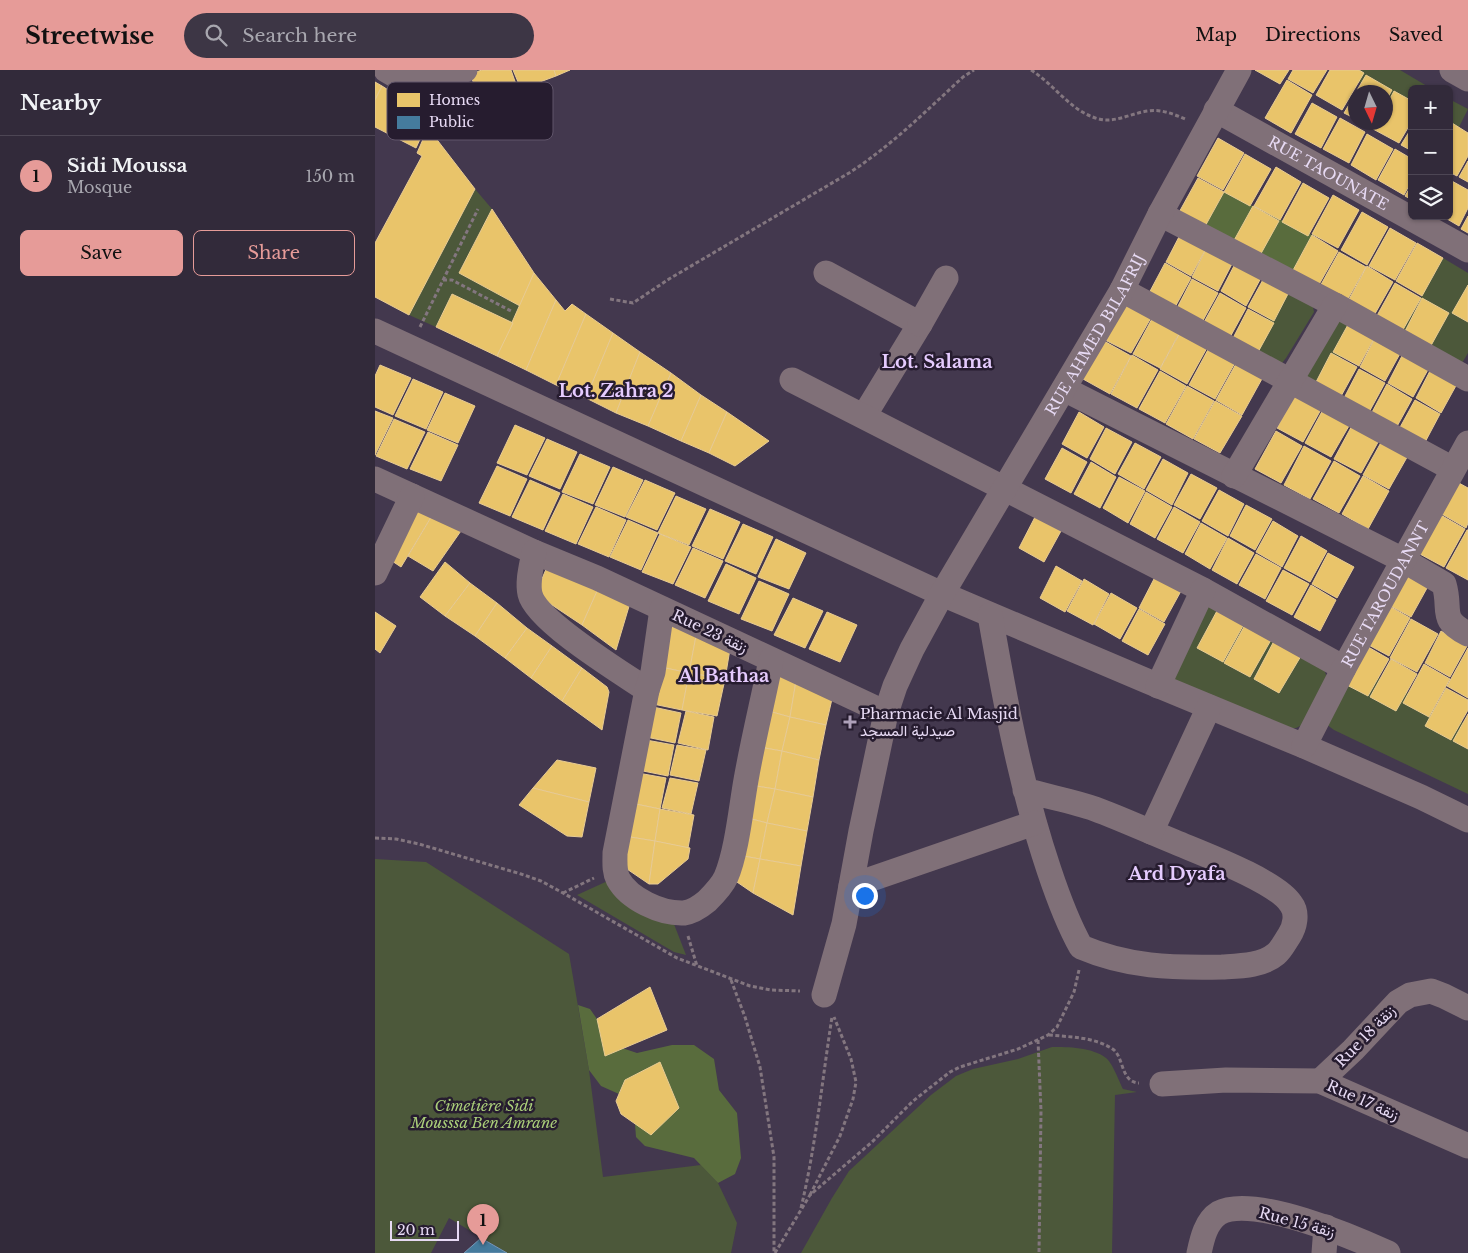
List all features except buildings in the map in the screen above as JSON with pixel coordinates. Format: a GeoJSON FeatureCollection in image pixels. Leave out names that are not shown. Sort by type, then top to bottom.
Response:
{"type":"FeatureCollection","features":[{"type":"Feature","properties":{"kind":"street"},"geometry":{"type":"LineString","coordinates":[[387,70],[398,77],[423,79],[465,70]]}},
{"type":"Feature","properties":{"kind":"street","name":"RUE AHMED BILAFRIJ"},"geometry":{"type":"LineString","coordinates":[[829,1004],[886,713],[895,686],[942,594],[1003,488],[1122,290],[1160,214],[1239,70]]}},
{"type":"Feature","properties":{"kind":"street"},"geometry":{"type":"LineString","coordinates":[[1451,70],[1468,79]]}},
{"type":"Feature","properties":{"kind":"street","name":"RUE TAOUNATE"},"geometry":{"type":"LineString","coordinates":[[1212,119],[1468,250]]}},
{"type":"Feature","properties":{"kind":"street"},"geometry":{"type":"LineString","coordinates":[[1160,214],[1335,305],[1468,379]]}},
{"type":"Feature","properties":{"kind":"street"},"geometry":{"type":"LineString","coordinates":[[826,273],[920,324]]}},
{"type":"Feature","properties":{"kind":"street"},"geometry":{"type":"LineString","coordinates":[[864,416],[947,278]]}},
{"type":"Feature","properties":{"kind":"street"},"geometry":{"type":"LineString","coordinates":[[1122,290],[1291,380],[1463,455]]}},
{"type":"Feature","properties":{"kind":"street"},"geometry":{"type":"LineString","coordinates":[[1235,476],[1335,305]]}},
{"type":"Feature","properties":{"kind":"street"},"geometry":{"type":"LineString","coordinates":[[375,331],[942,594],[1157,686],[1304,746],[1468,820]]}},
{"type":"Feature","properties":{"kind":"street"},"geometry":{"type":"LineString","coordinates":[[792,380],[1203,590],[1344,668]]}},
{"type":"Feature","properties":{"kind":"street"},"geometry":{"type":"LineString","coordinates":[[1064,389],[1403,560],[1444,584],[1449,619],[1455,627],[1468,634]]}},
{"type":"Feature","properties":{"kind":"street","name":"RUE TAROUDANNT"},"geometry":{"type":"LineString","coordinates":[[1304,746],[1403,560],[1463,455]]}},
{"type":"Feature","properties":{"kind":"street","name":"Rue 23 زنقة"},"geometry":{"type":"LineString","coordinates":[[375,479],[533,552],[597,578],[711,630],[886,713]]}},
{"type":"Feature","properties":{"kind":"street"},"geometry":{"type":"LineString","coordinates":[[375,573],[412,496]]}},
{"type":"Feature","properties":{"kind":"street"},"geometry":{"type":"LineString","coordinates":[[533,552],[530,592],[536,606],[554,625],[647,690]]}},
{"type":"Feature","properties":{"kind":"street"},"geometry":{"type":"LineString","coordinates":[[1157,686],[1203,590]]}},
{"type":"Feature","properties":{"kind":"street"},"geometry":{"type":"LineString","coordinates":[[662,609],[653,672],[647,690],[615,853],[615,869],[626,889],[637,898],[654,907],[685,913],[697,908],[719,888],[726,876],[771,660]]}},
{"type":"Feature","properties":{"kind":"street"},"geometry":{"type":"LineString","coordinates":[[990,615],[1009,719],[1025,790],[1034,823],[1059,899],[1070,928],[1081,947],[1106,957],[1170,968],[1239,966],[1259,962],[1277,954],[1292,931],[1295,920],[1291,903],[1265,882],[1093,808],[1025,790]]}},
{"type":"Feature","properties":{"kind":"street"},"geometry":{"type":"LineString","coordinates":[[1151,832],[1209,707]]}},
{"type":"Feature","properties":{"kind":"street"},"geometry":{"type":"LineString","coordinates":[[851,886],[1034,823]]}},
{"type":"Feature","properties":{"kind":"street","name":"Rue 18 زنقة"},"geometry":{"type":"LineString","coordinates":[[1321,1081],[1398,1002],[1409,995],[1431,991],[1468,1008]]}},
{"type":"Feature","properties":{"kind":"street","name":"Rue 17 زنقة"},"geometry":{"type":"LineString","coordinates":[[1162,1084],[1226,1080],[1321,1081],[1468,1146]]}},
{"type":"Feature","properties":{"kind":"street","name":"Rue 15 زنقة"},"geometry":{"type":"LineString","coordinates":[[1199,1253],[1204,1233],[1212,1220],[1220,1212],[1236,1209],[1269,1211],[1326,1227],[1388,1253]]}},
{"type":"Feature","properties":{"kind":"street"},"geometry":{"type":"LineString","coordinates":[[1324,1253],[1326,1227]]}},
{"type":"Feature","properties":{"kind":"path"},"geometry":{"type":"LineString","coordinates":[[610,299],[633,302],[788,207],[849,173],[873,157],[901,134],[963,77],[974,70]]}},
{"type":"Feature","properties":{"kind":"path"},"geometry":{"type":"LineString","coordinates":[[1031,70],[1042,77],[1082,112],[1101,120],[1113,120],[1136,113],[1159,110],[1212,119]]}},
{"type":"Feature","properties":{"kind":"path"},"geometry":{"type":"LineString","coordinates":[[411,348],[478,209]]}},
{"type":"Feature","properties":{"kind":"path"},"geometry":{"type":"LineString","coordinates":[[443,280],[452,280],[511,311]]}},
{"type":"Feature","properties":{"kind":"path"},"geometry":{"type":"LineString","coordinates":[[375,838],[396,839],[419,844],[541,881],[677,958],[751,986],[771,990],[814,992],[829,1004],[851,1059],[856,1082],[853,1099],[840,1136],[810,1195],[775,1253]]}},
{"type":"Feature","properties":{"kind":"path"},"geometry":{"type":"LineString","coordinates":[[563,893],[615,869]]}},
{"type":"Feature","properties":{"kind":"path"},"geometry":{"type":"LineString","coordinates":[[681,912],[697,966]]}},
{"type":"Feature","properties":{"kind":"path"},"geometry":{"type":"LineString","coordinates":[[810,1195],[872,1142],[913,1101],[950,1072],[960,1066],[1018,1050],[1038,1040],[1057,1027],[1074,992],[1079,974],[1081,947]]}},
{"type":"Feature","properties":{"kind":"path"},"geometry":{"type":"LineString","coordinates":[[730,979],[745,1017],[762,1076],[774,1157],[775,1253]]}},
{"type":"Feature","properties":{"kind":"path"},"geometry":{"type":"LineString","coordinates":[[799,1212],[815,1143],[829,1004]]}},
{"type":"Feature","properties":{"kind":"path"},"geometry":{"type":"LineString","coordinates":[[1048,1034],[1100,1042],[1116,1052],[1125,1074],[1135,1082],[1162,1084]]}},
{"type":"Feature","properties":{"kind":"path"},"geometry":{"type":"LineString","coordinates":[[1038,1040],[1041,1111],[1039,1253]]}},
{"type":"Feature","properties":{"kind":"green space"},"geometry":{"type":"Polygon","coordinates":[[[1338,70],[1400,70],[1425,85],[1408,85],[1408,110],[1393,101],[1393,85],[1365,85],[1338,70]]]}},
{"type":"Feature","properties":{"kind":"green space"},"geometry":{"type":"Polygon","coordinates":[[[1453,101],[1468,109],[1453,136],[1453,101]]]}},
{"type":"Feature","properties":{"kind":"green space"},"geometry":{"type":"Polygon","coordinates":[[[475,189],[492,209],[459,273],[520,306],[513,323],[452,294],[436,327],[409,315],[475,189]]]}},
{"type":"Feature","properties":{"kind":"green space"},"geometry":{"type":"Polygon","coordinates":[[[1224,192],[1312,235],[1291,274],[1203,230],[1224,192]]]}},
{"type":"Feature","properties":{"kind":"green space"},"geometry":{"type":"Polygon","coordinates":[[[1443,258],[1468,273],[1468,353],[1459,368],[1400,335],[1443,258]]]}},
{"type":"Feature","properties":{"kind":"green space"},"geometry":{"type":"Polygon","coordinates":[[[1284,286],[1313,307],[1314,312],[1282,363],[1250,350],[1284,286]]]}},
{"type":"Feature","properties":{"kind":"green space"},"geometry":{"type":"Polygon","coordinates":[[[1337,313],[1359,326],[1323,389],[1300,375],[1337,313]]]}},
{"type":"Feature","properties":{"kind":"green space"},"geometry":{"type":"Polygon","coordinates":[[[1206,602],[1324,669],[1327,678],[1304,724],[1296,728],[1285,728],[1168,679],[1206,602]]]}},
{"type":"Feature","properties":{"kind":"green space"},"geometry":{"type":"Polygon","coordinates":[[[1352,663],[1468,725],[1468,794],[1334,730],[1326,724],[1352,663]]]}},
{"type":"Feature","properties":{"kind":"green space","name":"Cimetière Sidi Mousssa Ben Amrane"},"geometry":{"type":"Polygon","coordinates":[[[375,859],[426,862],[569,954],[589,1070],[603,1177],[701,1165],[718,1183],[737,1223],[731,1253],[507,1253],[449,1218],[431,1253],[375,1253],[375,859]]]}},
{"type":"Feature","properties":{"kind":"green space"},"geometry":{"type":"Polygon","coordinates":[[[612,879],[672,919],[686,955],[674,952],[577,895],[612,879]]]}},
{"type":"Feature","properties":{"kind":"green space"},"geometry":{"type":"Polygon","coordinates":[[[578,1005],[590,1009],[597,1019],[606,1025],[622,1048],[637,1053],[672,1045],[694,1045],[714,1059],[719,1090],[737,1113],[741,1158],[735,1174],[718,1183],[694,1158],[645,1146],[636,1137],[635,1124],[619,1094],[601,1086],[589,1070],[578,1005]]]}},
{"type":"Feature","properties":{"kind":"green space"},"geometry":{"type":"Polygon","coordinates":[[[1052,1047],[1080,1048],[1100,1054],[1111,1063],[1123,1089],[1137,1092],[1115,1095],[1112,1253],[801,1253],[849,1171],[931,1095],[956,1076],[973,1069],[1018,1059],[1052,1047]]]}},
{"type":"Feature","properties":{"kind":"place","name":"Pharmacie Al Masjid صيدلية المسجد"},"geometry":{"type":"Point","coordinates":[850,722]}},
{"type":"Feature","properties":{"kind":"place","name":"Sidi Moussa"},"geometry":{"type":"Point","coordinates":[483,1245]}},
{"type":"Feature","properties":{"kind":"district","name":"Lot. Salama"},"geometry":{"type":"Point","coordinates":[937,362]}},
{"type":"Feature","properties":{"kind":"district","name":"Lot. Zahra 2"},"geometry":{"type":"Point","coordinates":[616,391]}},
{"type":"Feature","properties":{"kind":"district","name":"Al Bathaa"},"geometry":{"type":"Point","coordinates":[724,676]}},
{"type":"Feature","properties":{"kind":"district","name":"Ard Dyafa"},"geometry":{"type":"Point","coordinates":[1177,874]}}]}
